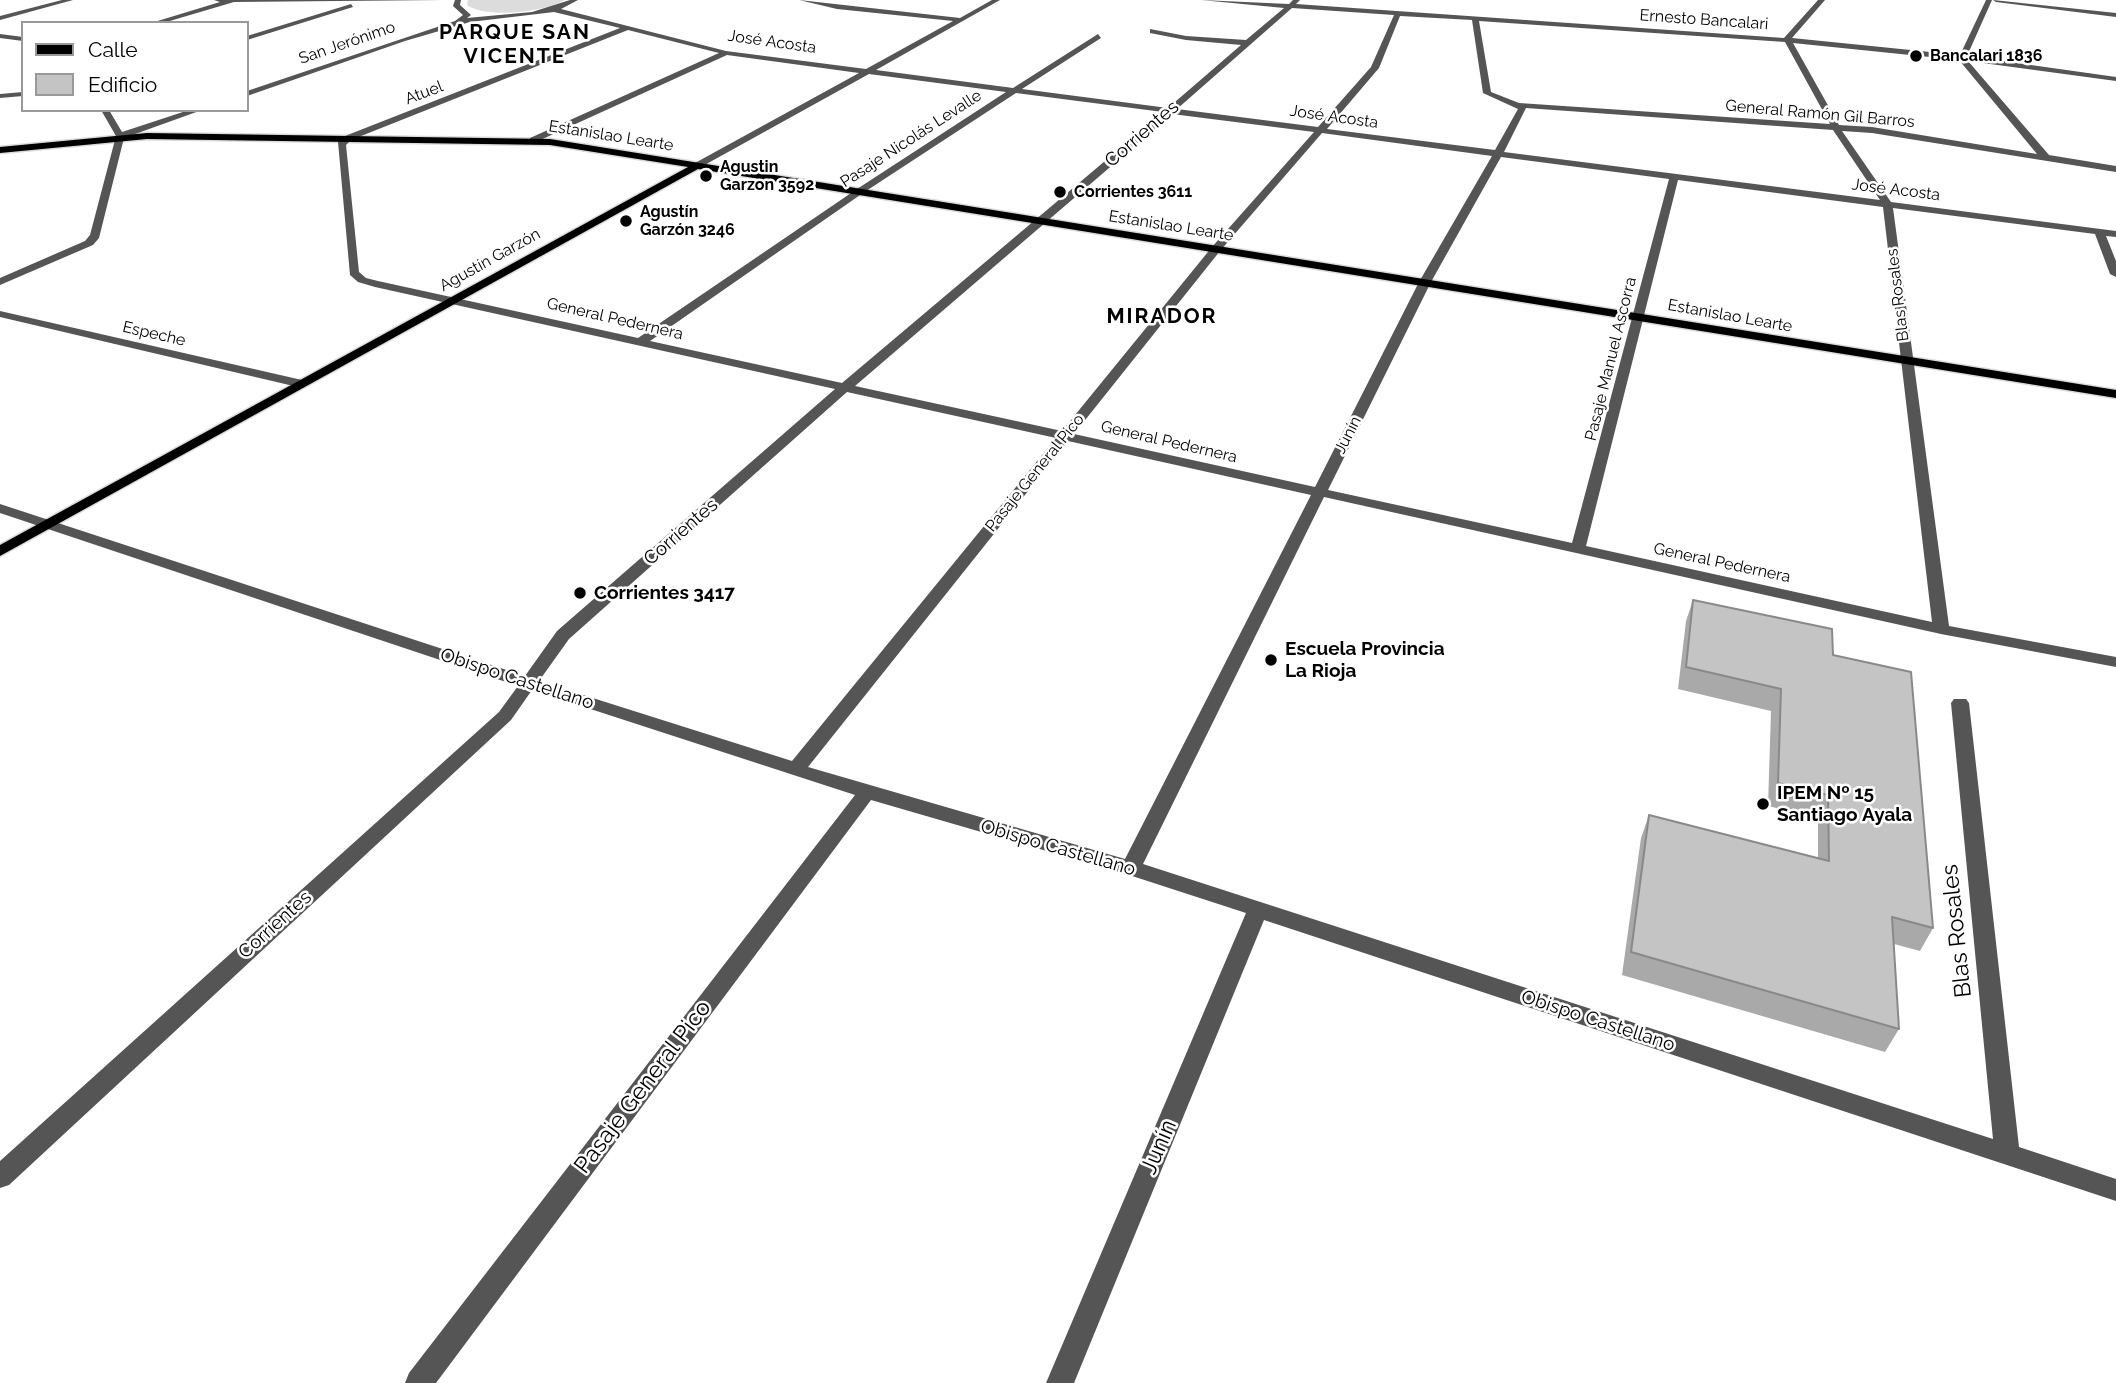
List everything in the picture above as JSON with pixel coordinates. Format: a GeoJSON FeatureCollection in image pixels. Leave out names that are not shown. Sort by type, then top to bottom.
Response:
{"type":"FeatureCollection","features":[{"type":"Feature","properties":{"kind":"main road","name":"Estanislao Learte"},"geometry":{"type":"LineString","coordinates":[[120,136],[533,140],[2116,394]]}},
{"type":"Feature","properties":{"kind":"main road"},"geometry":{"type":"LineString","coordinates":[[0,150],[120,136]]}},
{"type":"Feature","properties":{"kind":"main road","name":"Agustín Garzón"},"geometry":{"type":"LineString","coordinates":[[0,551],[698,165]]}},
{"type":"Feature","properties":{"kind":"street"},"geometry":{"type":"LineString","coordinates":[[0,18],[70,0]]}},
{"type":"Feature","properties":{"kind":"street"},"geometry":{"type":"LineString","coordinates":[[217,0],[440,0]]}},
{"type":"Feature","properties":{"kind":"street"},"geometry":{"type":"LineString","coordinates":[[457,23],[467,15],[456,6],[458,0]]}},
{"type":"Feature","properties":{"kind":"street"},"geometry":{"type":"LineString","coordinates":[[461,10],[479,15],[513,16],[552,9],[575,0]]}},
{"type":"Feature","properties":{"kind":"street"},"geometry":{"type":"LineString","coordinates":[[802,0],[849,9],[961,20]]}},
{"type":"Feature","properties":{"kind":"street","name":"Agustín Garzón"},"geometry":{"type":"LineString","coordinates":[[698,165],[997,0]]}},
{"type":"Feature","properties":{"kind":"street","name":"Ernesto Bancalari"},"geometry":{"type":"LineString","coordinates":[[1204,0],[1295,3],[1475,19],[1788,40],[1962,58],[2116,79]]}},
{"type":"Feature","properties":{"kind":"street"},"geometry":{"type":"LineString","coordinates":[[1788,40],[1788,36],[1822,0]]}},
{"type":"Feature","properties":{"kind":"street"},"geometry":{"type":"LineString","coordinates":[[1989,0],[1962,58],[2045,157]]}},
{"type":"Feature","properties":{"kind":"street"},"geometry":{"type":"LineString","coordinates":[[1996,0],[2116,15]]}},
{"type":"Feature","properties":{"kind":"street"},"geometry":{"type":"LineString","coordinates":[[160,21],[231,1]]}},
{"type":"Feature","properties":{"kind":"street"},"geometry":{"type":"LineString","coordinates":[[248,38],[367,1]]}},
{"type":"Feature","properties":{"kind":"street","name":"Corrientes"},"geometry":{"type":"LineString","coordinates":[[0,1177],[505,716],[563,635],[843,389],[1295,3]]}},
{"type":"Feature","properties":{"kind":"street","name":"José Acosta"},"geometry":{"type":"LineString","coordinates":[[552,9],[726,53],[2116,234]]}},
{"type":"Feature","properties":{"kind":"street","name":"Pasaje General Pico"},"geometry":{"type":"LineString","coordinates":[[797,768],[1216,249],[1375,68],[1398,13]]}},
{"type":"Feature","properties":{"kind":"street","name":"San Jerónimo"},"geometry":{"type":"LineString","coordinates":[[248,94],[457,23],[513,16]]}},
{"type":"Feature","properties":{"kind":"street"},"geometry":{"type":"LineString","coordinates":[[1475,19],[1487,93],[1518,105]]}},
{"type":"Feature","properties":{"kind":"street","name":"Atuel"},"geometry":{"type":"LineString","coordinates":[[348,138],[628,28]]}},
{"type":"Feature","properties":{"kind":"street"},"geometry":{"type":"LineString","coordinates":[[1153,31],[1186,38],[1250,43]]}},
{"type":"Feature","properties":{"kind":"street"},"geometry":{"type":"LineString","coordinates":[[0,36],[21,39]]}},
{"type":"Feature","properties":{"kind":"street","name":"Pasaje Nicolás Levalle"},"geometry":{"type":"LineString","coordinates":[[639,343],[860,191],[1098,36]]}},
{"type":"Feature","properties":{"kind":"street","name":"Blas Rosales"},"geometry":{"type":"LineString","coordinates":[[1788,40],[1835,126],[1888,205],[1941,629]]}},
{"type":"Feature","properties":{"kind":"street"},"geometry":{"type":"LineString","coordinates":[[533,140],[726,53]]}},
{"type":"Feature","properties":{"kind":"street"},"geometry":{"type":"LineString","coordinates":[[0,96],[21,94]]}},
{"type":"Feature","properties":{"kind":"street","name":"General Ramón Gil Barros"},"geometry":{"type":"LineString","coordinates":[[1518,105],[1896,132],[2116,169]]}},
{"type":"Feature","properties":{"kind":"street","name":"Junín"},"geometry":{"type":"LineString","coordinates":[[1131,869],[1425,282],[1521,113],[1522,109],[1518,105]]}},
{"type":"Feature","properties":{"kind":"street"},"geometry":{"type":"LineString","coordinates":[[0,282],[89,243],[95,236],[120,136],[106,112]]}},
{"type":"Feature","properties":{"kind":"street"},"geometry":{"type":"LineString","coordinates":[[120,136],[192,112]]}},
{"type":"Feature","properties":{"kind":"street","name":"General Pedernera"},"geometry":{"type":"LineString","coordinates":[[348,138],[339,149],[354,273],[362,280],[375,284],[1941,629],[2116,662]]}},
{"type":"Feature","properties":{"kind":"street","name":"Pasaje Manuel Ascorra"},"geometry":{"type":"LineString","coordinates":[[1578,549],[1674,177]]}},
{"type":"Feature","properties":{"kind":"street"},"geometry":{"type":"LineString","coordinates":[[2099,232],[2116,274]]}},
{"type":"Feature","properties":{"kind":"street","name":"Espeche"},"geometry":{"type":"LineString","coordinates":[[0,314],[302,384]]}},
{"type":"Feature","properties":{"kind":"street","name":"Obispo Castellano"},"geometry":{"type":"LineString","coordinates":[[0,508],[528,683],[867,792],[1131,869],[2116,1190]]}},
{"type":"Feature","properties":{"kind":"street","name":"Blas Rosales"},"geometry":{"type":"LineString","coordinates":[[1960,703],[2007,1154]]}},
{"type":"Feature","properties":{"kind":"street","name":"Pasaje General Pico"},"geometry":{"type":"LineString","coordinates":[[419,1383],[867,792]]}},
{"type":"Feature","properties":{"kind":"street","name":"Junín"},"geometry":{"type":"LineString","coordinates":[[1060,1383],[1257,911]]}},
{"type":"Feature","properties":{"kind":"shaded area"},"geometry":{"type":"Polygon","coordinates":[[[468,0],[565,0],[530,11],[501,13],[476,9],[467,5],[468,0]]]}},
{"type":"Feature","properties":{"kind":"building"},"geometry":{"type":"Polygon","coordinates":[[[1693,600],[1832,629],[1833,655],[1911,672],[1933,928],[1892,917],[1899,1029],[1631,952],[1649,815],[1829,861],[1828,795],[1778,783],[1781,689],[1686,667],[1693,600]]]}},
{"type":"Feature","properties":{"kind":"place","name":"Bancalari 1836"},"geometry":{"type":"Point","coordinates":[1916,56]}},
{"type":"Feature","properties":{"kind":"place","name":"Agustin Garzon 3592"},"geometry":{"type":"Point","coordinates":[706,176]}},
{"type":"Feature","properties":{"kind":"place","name":"Corrientes 3611"},"geometry":{"type":"Point","coordinates":[1060,192]}},
{"type":"Feature","properties":{"kind":"place","name":"Agustín Garzón 3246"},"geometry":{"type":"Point","coordinates":[626,221]}},
{"type":"Feature","properties":{"kind":"place","name":"Corrientes 3417"},"geometry":{"type":"Point","coordinates":[580,593]}},
{"type":"Feature","properties":{"kind":"place","name":"Escuela Provincia La Rioja"},"geometry":{"type":"Point","coordinates":[1271,660]}},
{"type":"Feature","properties":{"kind":"place","name":"IPEM Nº 15 Santiago Ayala"},"geometry":{"type":"Point","coordinates":[1763,804]}},
{"type":"Feature","properties":{"kind":"district","name":"PARQUE SAN VICENTE"},"geometry":{"type":"Point","coordinates":[515,45]}},
{"type":"Feature","properties":{"kind":"district","name":"MIRADOR"},"geometry":{"type":"Point","coordinates":[1162,317]}}]}
